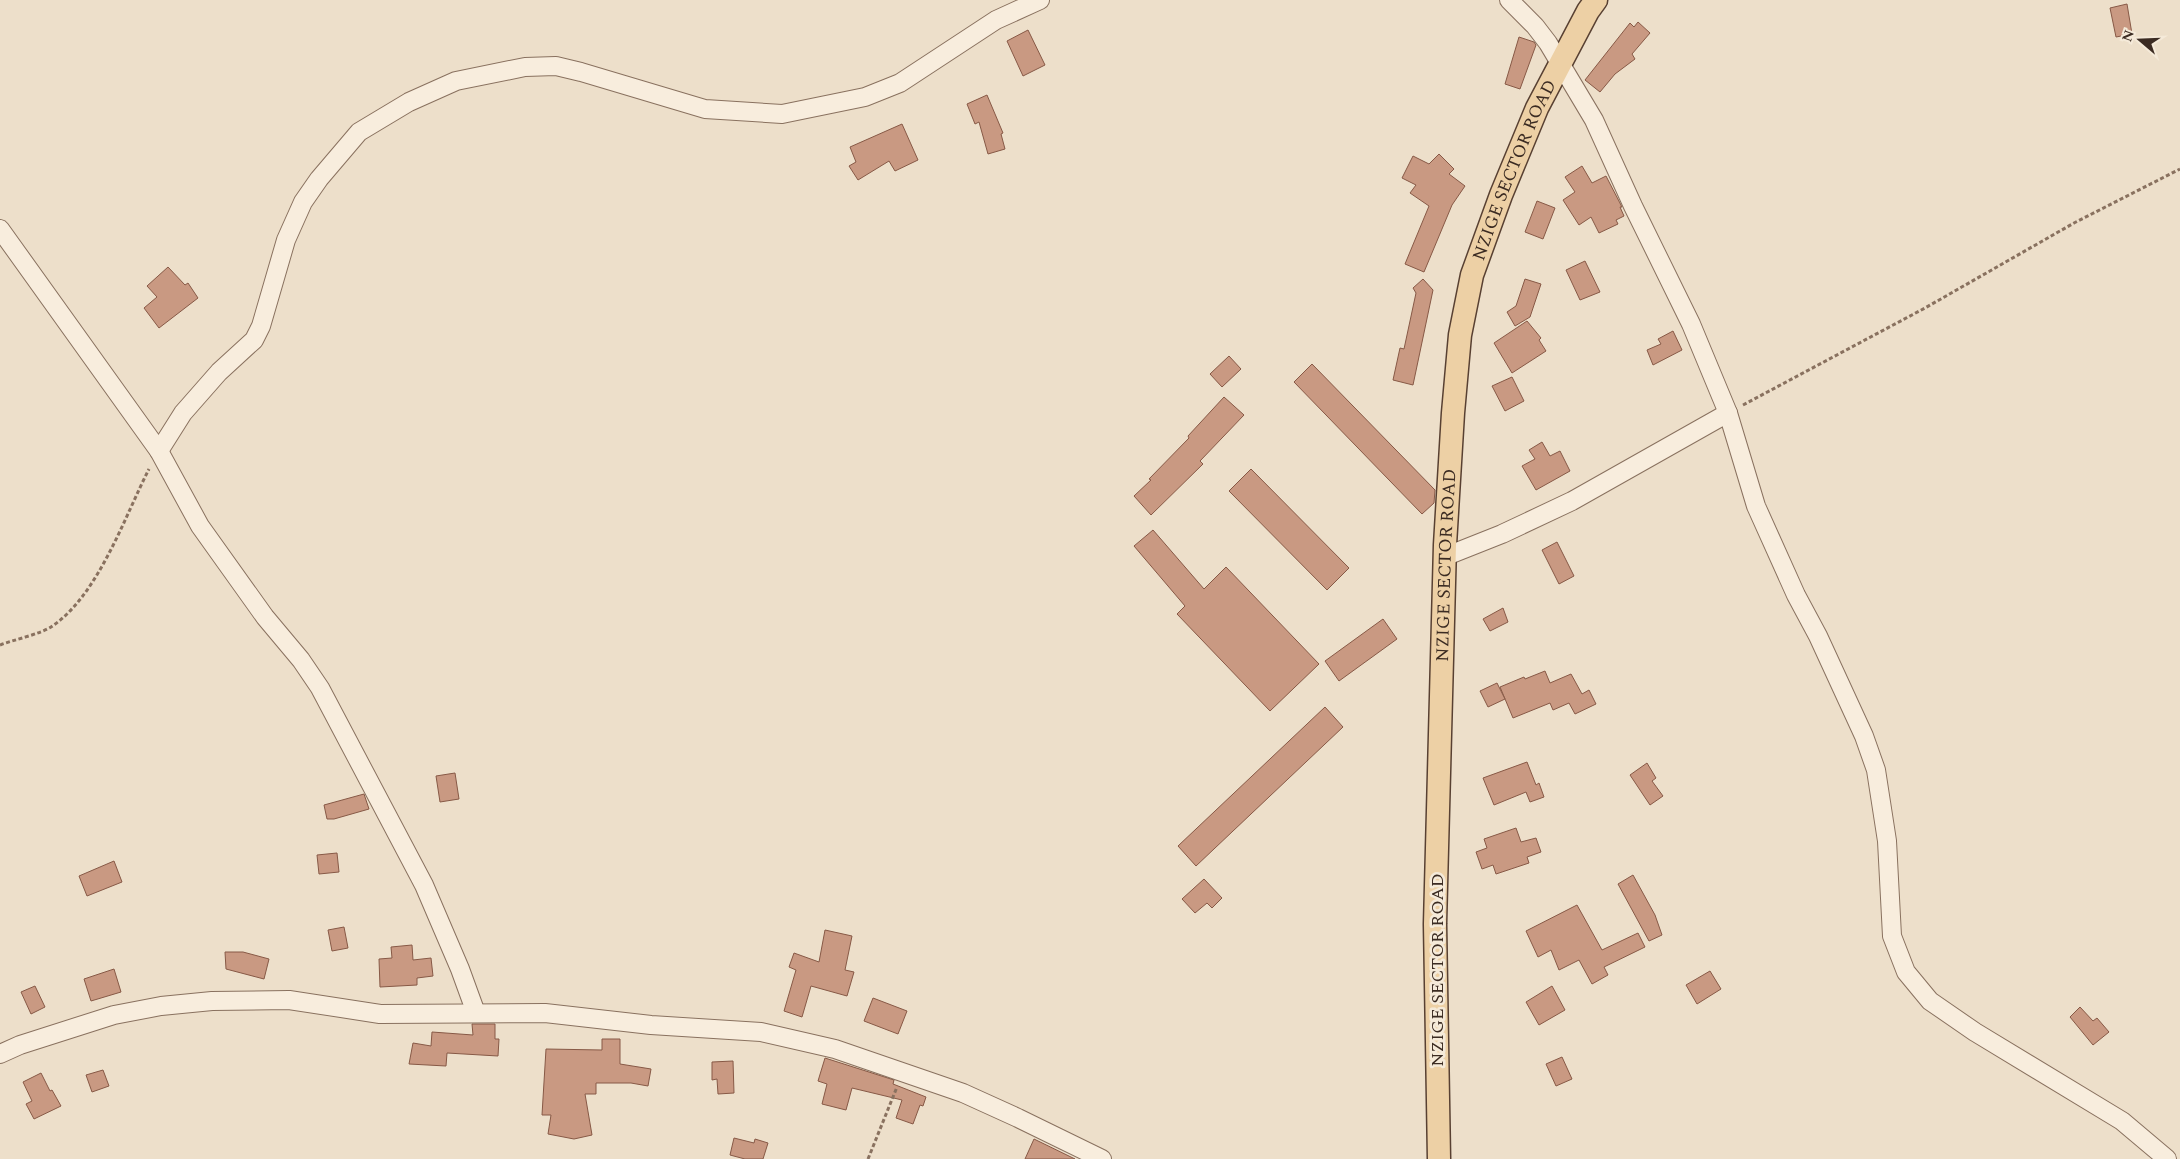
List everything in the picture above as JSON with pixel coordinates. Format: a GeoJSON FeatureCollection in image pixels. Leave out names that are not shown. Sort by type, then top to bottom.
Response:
{"type":"FeatureCollection","features":[{"type":"Feature","properties":{"kind":"main road","name":"NZIGE SECTOR ROAD"},"geometry":{"type":"LineString","coordinates":[[1438,1159],[1435,924],[1444,650],[1444,557],[1452,413],[1460,335],[1472,275],[1501,195],[1526,134],[1588,11],[1596,0]]}},
{"type":"Feature","properties":{"kind":"street"},"geometry":{"type":"LineString","coordinates":[[158,451],[182,414],[219,372],[254,340],[286,240],[303,202],[319,179],[360,132],[409,102],[456,81],[526,66],[556,66],[705,109],[782,114],[865,97],[900,83],[996,20],[1040,0]]}},
{"type":"Feature","properties":{"kind":"street"},"geometry":{"type":"LineString","coordinates":[[1509,0],[1535,26],[1561,63],[1594,120],[1633,206],[1691,324],[1728,413],[1756,506],[1796,595],[1840,682],[1864,736],[1876,770],[1887,841],[1892,936],[1906,972],[1930,1000],[1975,1032],[2122,1121],[2167,1159]]}},
{"type":"Feature","properties":{"kind":"street"},"geometry":{"type":"LineString","coordinates":[[0,229],[158,451],[200,526],[265,617],[301,660],[320,688],[424,885],[460,969],[476,1013]]}},
{"type":"Feature","properties":{"kind":"street"},"geometry":{"type":"LineString","coordinates":[[1444,557],[1502,534],[1572,501],[1728,413]]}},
{"type":"Feature","properties":{"kind":"street"},"geometry":{"type":"LineString","coordinates":[[0,1054],[20,1045],[114,1015],[191,1002],[289,1000],[380,1014],[545,1013],[609,1021],[761,1032],[835,1049],[963,1093],[1102,1159]]}},
{"type":"Feature","properties":{"kind":"path"},"geometry":{"type":"LineString","coordinates":[[1728,413],[1925,308],[2074,223],[2180,169]]}},
{"type":"Feature","properties":{"kind":"path"},"geometry":{"type":"LineString","coordinates":[[0,645],[49,628],[78,602],[111,550],[132,502],[158,451]]}},
{"type":"Feature","properties":{"kind":"path"},"geometry":{"type":"LineString","coordinates":[[868,1159],[903,1073]]}},
{"type":"Feature","properties":{"kind":"building"},"geometry":{"type":"Polygon","coordinates":[[[2127,4],[2132,34],[2116,37],[2110,8],[2127,4]]]}},
{"type":"Feature","properties":{"kind":"building"},"geometry":{"type":"Polygon","coordinates":[[[1638,22],[1650,33],[1632,54],[1635,59],[1615,74],[1600,92],[1585,80],[1630,23],[1634,27],[1638,22]]]}},
{"type":"Feature","properties":{"kind":"building"},"geometry":{"type":"Polygon","coordinates":[[[1028,30],[1045,65],[1023,76],[1007,41],[1028,30]]]}},
{"type":"Feature","properties":{"kind":"building"},"geometry":{"type":"Polygon","coordinates":[[[1519,37],[1534,42],[1536,45],[1520,89],[1505,84],[1519,37]]]}},
{"type":"Feature","properties":{"kind":"building"},"geometry":{"type":"Polygon","coordinates":[[[987,95],[1003,133],[1001,134],[1005,149],[988,154],[979,122],[975,124],[967,104],[987,95]]]}},
{"type":"Feature","properties":{"kind":"building"},"geometry":{"type":"Polygon","coordinates":[[[902,124],[918,160],[895,171],[889,161],[858,180],[849,166],[856,162],[850,147],[902,124]]]}},
{"type":"Feature","properties":{"kind":"building"},"geometry":{"type":"Polygon","coordinates":[[[1439,154],[1454,169],[1449,174],[1465,186],[1452,205],[1424,272],[1405,264],[1429,206],[1410,193],[1416,185],[1402,178],[1413,156],[1429,164],[1439,154]]]}},
{"type":"Feature","properties":{"kind":"building"},"geometry":{"type":"Polygon","coordinates":[[[1582,166],[1592,183],[1606,176],[1622,207],[1620,207],[1624,216],[1616,220],[1618,224],[1599,233],[1591,217],[1579,225],[1563,200],[1575,192],[1565,177],[1582,166]]]}},
{"type":"Feature","properties":{"kind":"building"},"geometry":{"type":"Polygon","coordinates":[[[1537,201],[1555,208],[1543,239],[1525,232],[1537,201]]]}},
{"type":"Feature","properties":{"kind":"building"},"geometry":{"type":"Polygon","coordinates":[[[1585,261],[1600,292],[1580,300],[1566,270],[1585,261]]]}},
{"type":"Feature","properties":{"kind":"building"},"geometry":{"type":"Polygon","coordinates":[[[168,267],[185,285],[188,283],[198,298],[159,328],[144,308],[157,297],[147,286],[168,267]]]}},
{"type":"Feature","properties":{"kind":"building"},"geometry":{"type":"Polygon","coordinates":[[[1423,279],[1433,290],[1413,385],[1393,380],[1400,348],[1404,349],[1416,293],[1413,288],[1423,279]]]}},
{"type":"Feature","properties":{"kind":"building"},"geometry":{"type":"Polygon","coordinates":[[[1525,279],[1541,284],[1530,317],[1515,326],[1507,312],[1516,306],[1525,279]]]}},
{"type":"Feature","properties":{"kind":"building"},"geometry":{"type":"Polygon","coordinates":[[[1527,321],[1541,338],[1539,340],[1546,351],[1512,373],[1494,343],[1527,321]]]}},
{"type":"Feature","properties":{"kind":"building"},"geometry":{"type":"Polygon","coordinates":[[[1673,331],[1682,350],[1653,365],[1647,350],[1661,344],[1658,339],[1673,331]]]}},
{"type":"Feature","properties":{"kind":"building"},"geometry":{"type":"Polygon","coordinates":[[[1229,356],[1241,369],[1222,387],[1210,374],[1229,356]]]}},
{"type":"Feature","properties":{"kind":"building"},"geometry":{"type":"Polygon","coordinates":[[[1312,364],[1435,490],[1434,503],[1422,514],[1294,382],[1312,364]]]}},
{"type":"Feature","properties":{"kind":"building"},"geometry":{"type":"Polygon","coordinates":[[[1512,377],[1524,401],[1505,411],[1492,386],[1512,377]]]}},
{"type":"Feature","properties":{"kind":"building"},"geometry":{"type":"Polygon","coordinates":[[[1224,397],[1244,415],[1200,461],[1203,464],[1151,515],[1134,496],[1151,480],[1149,479],[1189,438],[1188,436],[1224,397]]]}},
{"type":"Feature","properties":{"kind":"building"},"geometry":{"type":"Polygon","coordinates":[[[1542,442],[1550,456],[1560,451],[1570,471],[1536,490],[1522,466],[1535,459],[1529,450],[1542,442]]]}},
{"type":"Feature","properties":{"kind":"building"},"geometry":{"type":"Polygon","coordinates":[[[1251,469],[1349,568],[1327,590],[1229,491],[1251,469]]]}},
{"type":"Feature","properties":{"kind":"building"},"geometry":{"type":"Polygon","coordinates":[[[1153,530],[1204,589],[1226,567],[1319,664],[1270,711],[1177,614],[1185,606],[1134,546],[1153,530]]]}},
{"type":"Feature","properties":{"kind":"building"},"geometry":{"type":"Polygon","coordinates":[[[1557,542],[1574,576],[1559,584],[1542,550],[1557,542]]]}},
{"type":"Feature","properties":{"kind":"building"},"geometry":{"type":"Polygon","coordinates":[[[1503,608],[1508,622],[1490,631],[1483,619],[1503,608]]]}},
{"type":"Feature","properties":{"kind":"building"},"geometry":{"type":"Polygon","coordinates":[[[1383,619],[1397,639],[1339,681],[1325,661],[1383,619]]]}},
{"type":"Feature","properties":{"kind":"building"},"geometry":{"type":"Polygon","coordinates":[[[1545,671],[1550,683],[1571,674],[1582,694],[1589,690],[1596,704],[1575,714],[1569,703],[1553,710],[1550,703],[1513,718],[1500,687],[1545,671]]]}},
{"type":"Feature","properties":{"kind":"building"},"geometry":{"type":"Polygon","coordinates":[[[1497,683],[1505,699],[1488,707],[1480,691],[1497,683]]]}},
{"type":"Feature","properties":{"kind":"building"},"geometry":{"type":"Polygon","coordinates":[[[1325,707],[1343,727],[1196,866],[1178,846],[1325,707]]]}},
{"type":"Feature","properties":{"kind":"building"},"geometry":{"type":"Polygon","coordinates":[[[1527,762],[1536,785],[1539,783],[1544,797],[1530,802],[1526,792],[1494,805],[1483,778],[1527,762]]]}},
{"type":"Feature","properties":{"kind":"building"},"geometry":{"type":"Polygon","coordinates":[[[1647,763],[1656,778],[1652,781],[1663,796],[1650,805],[1630,775],[1647,763]]]}},
{"type":"Feature","properties":{"kind":"building"},"geometry":{"type":"Polygon","coordinates":[[[455,773],[459,799],[440,802],[436,776],[455,773]]]}},
{"type":"Feature","properties":{"kind":"building"},"geometry":{"type":"Polygon","coordinates":[[[364,794],[369,809],[334,819],[327,819],[324,805],[364,794]]]}},
{"type":"Feature","properties":{"kind":"building"},"geometry":{"type":"Polygon","coordinates":[[[1516,828],[1521,842],[1536,838],[1541,852],[1527,857],[1529,863],[1496,874],[1493,865],[1482,869],[1476,852],[1487,848],[1484,839],[1516,828]]]}},
{"type":"Feature","properties":{"kind":"building"},"geometry":{"type":"Polygon","coordinates":[[[337,853],[339,872],[319,874],[317,855],[337,853]]]}},
{"type":"Feature","properties":{"kind":"building"},"geometry":{"type":"Polygon","coordinates":[[[114,861],[122,882],[87,896],[79,876],[114,861]]]}},
{"type":"Feature","properties":{"kind":"building"},"geometry":{"type":"Polygon","coordinates":[[[1633,875],[1655,915],[1662,935],[1649,941],[1618,884],[1633,875]]]}},
{"type":"Feature","properties":{"kind":"building"},"geometry":{"type":"Polygon","coordinates":[[[1204,879],[1222,898],[1212,908],[1207,903],[1195,913],[1182,899],[1204,879]]]}},
{"type":"Feature","properties":{"kind":"building"},"geometry":{"type":"Polygon","coordinates":[[[1577,905],[1602,950],[1638,933],[1645,947],[1604,967],[1608,975],[1592,984],[1579,960],[1559,970],[1551,950],[1538,957],[1526,931],[1577,905]]]}},
{"type":"Feature","properties":{"kind":"building"},"geometry":{"type":"Polygon","coordinates":[[[344,927],[348,948],[332,951],[328,930],[344,927]]]}},
{"type":"Feature","properties":{"kind":"building"},"geometry":{"type":"Polygon","coordinates":[[[825,930],[852,936],[845,970],[854,972],[847,996],[811,986],[802,1017],[784,1011],[796,970],[789,967],[794,953],[819,962],[825,930]]]}},
{"type":"Feature","properties":{"kind":"building"},"geometry":{"type":"Polygon","coordinates":[[[412,945],[413,960],[431,958],[433,976],[417,978],[417,985],[380,987],[379,959],[392,958],[391,947],[412,945]]]}},
{"type":"Feature","properties":{"kind":"building"},"geometry":{"type":"Polygon","coordinates":[[[225,952],[243,952],[269,959],[264,979],[226,969],[225,952]]]}},
{"type":"Feature","properties":{"kind":"building"},"geometry":{"type":"Polygon","coordinates":[[[114,969],[121,992],[91,1001],[84,979],[114,969]]]}},
{"type":"Feature","properties":{"kind":"building"},"geometry":{"type":"Polygon","coordinates":[[[1710,971],[1721,989],[1697,1004],[1686,985],[1710,971]]]}},
{"type":"Feature","properties":{"kind":"building"},"geometry":{"type":"Polygon","coordinates":[[[35,986],[45,1007],[31,1014],[21,992],[35,986]]]}},
{"type":"Feature","properties":{"kind":"building"},"geometry":{"type":"Polygon","coordinates":[[[1552,986],[1565,1010],[1539,1025],[1526,1002],[1552,986]]]}},
{"type":"Feature","properties":{"kind":"building"},"geometry":{"type":"Polygon","coordinates":[[[873,998],[907,1011],[898,1034],[864,1021],[873,998]]]}},
{"type":"Feature","properties":{"kind":"building"},"geometry":{"type":"Polygon","coordinates":[[[2080,1007],[2093,1021],[2097,1018],[2109,1032],[2093,1045],[2070,1017],[2080,1007]]]}},
{"type":"Feature","properties":{"kind":"building"},"geometry":{"type":"Polygon","coordinates":[[[472,1024],[495,1024],[495,1039],[499,1039],[498,1056],[447,1053],[446,1066],[409,1064],[413,1043],[431,1046],[432,1032],[473,1035],[472,1024]]]}},
{"type":"Feature","properties":{"kind":"building"},"geometry":{"type":"Polygon","coordinates":[[[602,1039],[620,1039],[620,1064],[651,1069],[648,1086],[631,1083],[596,1083],[596,1094],[585,1094],[592,1135],[574,1139],[548,1134],[551,1115],[542,1115],[546,1049],[602,1050],[602,1039]]]}},
{"type":"Feature","properties":{"kind":"building"},"geometry":{"type":"Polygon","coordinates":[[[1562,1057],[1572,1079],[1556,1086],[1546,1064],[1562,1057]]]}},
{"type":"Feature","properties":{"kind":"building"},"geometry":{"type":"Polygon","coordinates":[[[825,1058],[894,1080],[893,1084],[926,1097],[923,1106],[920,1105],[913,1124],[896,1118],[902,1100],[852,1088],[846,1110],[822,1104],[827,1084],[818,1081],[825,1058]]]}},
{"type":"Feature","properties":{"kind":"building"},"geometry":{"type":"Polygon","coordinates":[[[733,1061],[734,1093],[718,1094],[717,1079],[712,1080],[712,1062],[733,1061]]]}},
{"type":"Feature","properties":{"kind":"building"},"geometry":{"type":"Polygon","coordinates":[[[103,1070],[109,1086],[92,1092],[86,1075],[103,1070]]]}},
{"type":"Feature","properties":{"kind":"building"},"geometry":{"type":"Polygon","coordinates":[[[41,1073],[50,1091],[52,1090],[61,1106],[34,1119],[26,1104],[32,1101],[23,1082],[41,1073]]]}},
{"type":"Feature","properties":{"kind":"building"},"geometry":{"type":"Polygon","coordinates":[[[734,1138],[754,1143],[755,1139],[768,1143],[763,1159],[745,1159],[730,1155],[734,1138]]]}},
{"type":"Feature","properties":{"kind":"building"},"geometry":{"type":"Polygon","coordinates":[[[1034,1139],[1075,1159],[1025,1159],[1034,1139]]]}}]}
